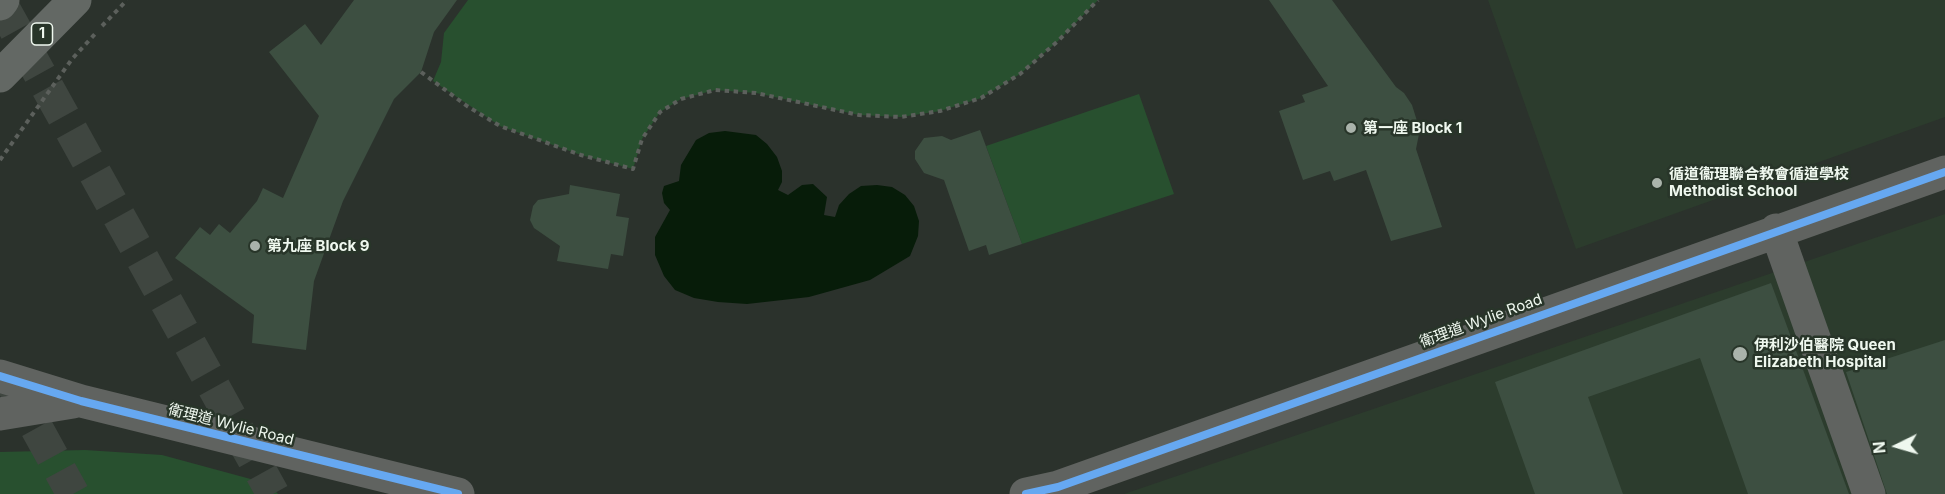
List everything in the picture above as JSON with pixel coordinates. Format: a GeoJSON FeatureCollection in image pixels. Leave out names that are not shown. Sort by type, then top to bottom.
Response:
{"type":"FeatureCollection","features":[{"type":"Feature","properties":{"kind":"highway"},"geometry":{"type":"LineString","coordinates":[[0,4],[3,0]]}},
{"type":"Feature","properties":{"kind":"highway","name":"1"},"geometry":{"type":"LineString","coordinates":[[3,78],[75,0]]}},
{"type":"Feature","properties":{"kind":"street","name":"衛理道 Wylie Road"},"geometry":{"type":"LineString","coordinates":[[1026,494],[1059,491],[1776,230],[1945,172]]}},
{"type":"Feature","properties":{"kind":"street"},"geometry":{"type":"LineString","coordinates":[[1776,230],[1869,494]]}},
{"type":"Feature","properties":{"kind":"street","name":"衛理道 Wylie Road"},"geometry":{"type":"LineString","coordinates":[[0,376],[361,483],[458,494]]}},
{"type":"Feature","properties":{"kind":"street"},"geometry":{"type":"LineString","coordinates":[[0,414],[81,401]]}},
{"type":"Feature","properties":{"kind":"path"},"geometry":{"type":"LineString","coordinates":[[0,160],[72,59],[128,0]]}},
{"type":"Feature","properties":{"kind":"path"},"geometry":{"type":"LineString","coordinates":[[421,72],[467,106],[500,126],[580,155],[633,169],[642,139],[660,112],[681,99],[715,90],[756,93],[859,115],[901,117],[940,111],[981,98],[1020,74],[1058,42],[1098,0]]}},
{"type":"Feature","properties":{"kind":"shaded area","name":"循道衞理聯合教會循道學校 Methodist School"},"geometry":{"type":"Polygon","coordinates":[[[1488,0],[1945,0],[1945,117],[1576,249],[1488,0]]]}},
{"type":"Feature","properties":{"kind":"shaded area"},"geometry":{"type":"Polygon","coordinates":[[[725,131],[756,135],[767,144],[777,157],[782,171],[782,182],[778,190],[788,195],[802,185],[813,184],[827,197],[824,215],[835,217],[839,205],[861,186],[892,187],[905,195],[914,206],[919,221],[918,236],[910,256],[870,280],[809,297],[747,304],[694,298],[675,290],[664,276],[655,255],[655,237],[670,210],[664,203],[662,193],[664,186],[679,181],[681,165],[696,140],[709,133],[725,131]]]}},
{"type":"Feature","properties":{"kind":"shaded area","name":"伊利沙伯醫院 Queen Elizabeth Hospital"},"geometry":{"type":"Polygon","coordinates":[[[1945,214],[1945,494],[1124,494],[1945,214]]]}},
{"type":"Feature","properties":{"kind":"green space"},"geometry":{"type":"Polygon","coordinates":[[[468,0],[1098,0],[1058,41],[1020,74],[981,98],[940,111],[901,117],[859,115],[756,93],[715,90],[681,99],[660,112],[642,139],[633,169],[581,155],[500,126],[433,81],[441,62],[444,33],[468,0]]]}},
{"type":"Feature","properties":{"kind":"green space"},"geometry":{"type":"Polygon","coordinates":[[[1139,94],[1174,194],[1022,244],[986,146],[1139,94]]]}},
{"type":"Feature","properties":{"kind":"green space"},"geometry":{"type":"Polygon","coordinates":[[[85,450],[162,455],[269,484],[278,494],[0,494],[0,452],[85,450]]]}},
{"type":"Feature","properties":{"kind":"building"},"geometry":{"type":"Polygon","coordinates":[[[354,0],[457,0],[434,32],[421,72],[394,99],[343,201],[314,281],[306,350],[252,343],[254,315],[175,258],[200,227],[210,235],[219,224],[230,233],[257,201],[263,188],[283,198],[319,116],[269,52],[305,24],[321,45],[354,0]]]}},
{"type":"Feature","properties":{"kind":"building","name":"第一座 Block 1"},"geometry":{"type":"Polygon","coordinates":[[[1269,0],[1332,0],[1396,87],[1404,93],[1412,105],[1417,121],[1419,134],[1416,149],[1442,227],[1391,241],[1366,170],[1334,181],[1330,171],[1303,180],[1279,111],[1305,102],[1302,95],[1328,86],[1269,0]]]}},
{"type":"Feature","properties":{"kind":"building"},"geometry":{"type":"Polygon","coordinates":[[[980,130],[1022,244],[989,255],[986,245],[969,251],[944,180],[924,173],[915,159],[915,151],[924,138],[942,136],[951,140],[980,130]]]}},
{"type":"Feature","properties":{"kind":"building"},"geometry":{"type":"Polygon","coordinates":[[[570,185],[620,194],[616,216],[629,218],[623,256],[611,254],[608,269],[557,261],[560,246],[534,228],[530,220],[533,206],[538,200],[569,194],[570,185]]]}},
{"type":"Feature","properties":{"kind":"building"},"geometry":{"type":"Polygon","coordinates":[[[1771,283],[1849,494],[1748,494],[1700,358],[1588,397],[1623,494],[1535,494],[1495,382],[1771,283]]]}},
{"type":"Feature","properties":{"kind":"building"},"geometry":{"type":"Polygon","coordinates":[[[1945,340],[1945,494],[1887,494],[1846,372],[1945,340]]]}},
{"type":"Feature","properties":{"kind":"tunnel"},"geometry":{"type":"LineString","coordinates":[[0,2],[273,494]]}},
{"type":"Feature","properties":{"kind":"tunnel"},"geometry":{"type":"LineString","coordinates":[[13,385],[73,494]]}},
{"type":"Feature","properties":{"kind":"cycle path"},"geometry":{"type":"LineString","coordinates":[[1026,494],[1058,487],[1945,172]]}},
{"type":"Feature","properties":{"kind":"cycle path"},"geometry":{"type":"LineString","coordinates":[[0,376],[81,401],[458,494]]}},
{"type":"Feature","properties":{"kind":"place","name":"第一座 Block 1"},"geometry":{"type":"Point","coordinates":[1351,128]}},
{"type":"Feature","properties":{"kind":"place","name":"循道衞理聯合教會循道學校 Methodist School"},"geometry":{"type":"Point","coordinates":[1657,183]}},
{"type":"Feature","properties":{"kind":"place","name":"第九座 Block 9"},"geometry":{"type":"Point","coordinates":[255,246]}},
{"type":"Feature","properties":{"kind":"place","name":"伊利沙伯醫院 Queen Elizabeth Hospital"},"geometry":{"type":"Point","coordinates":[1740,354]}}]}
